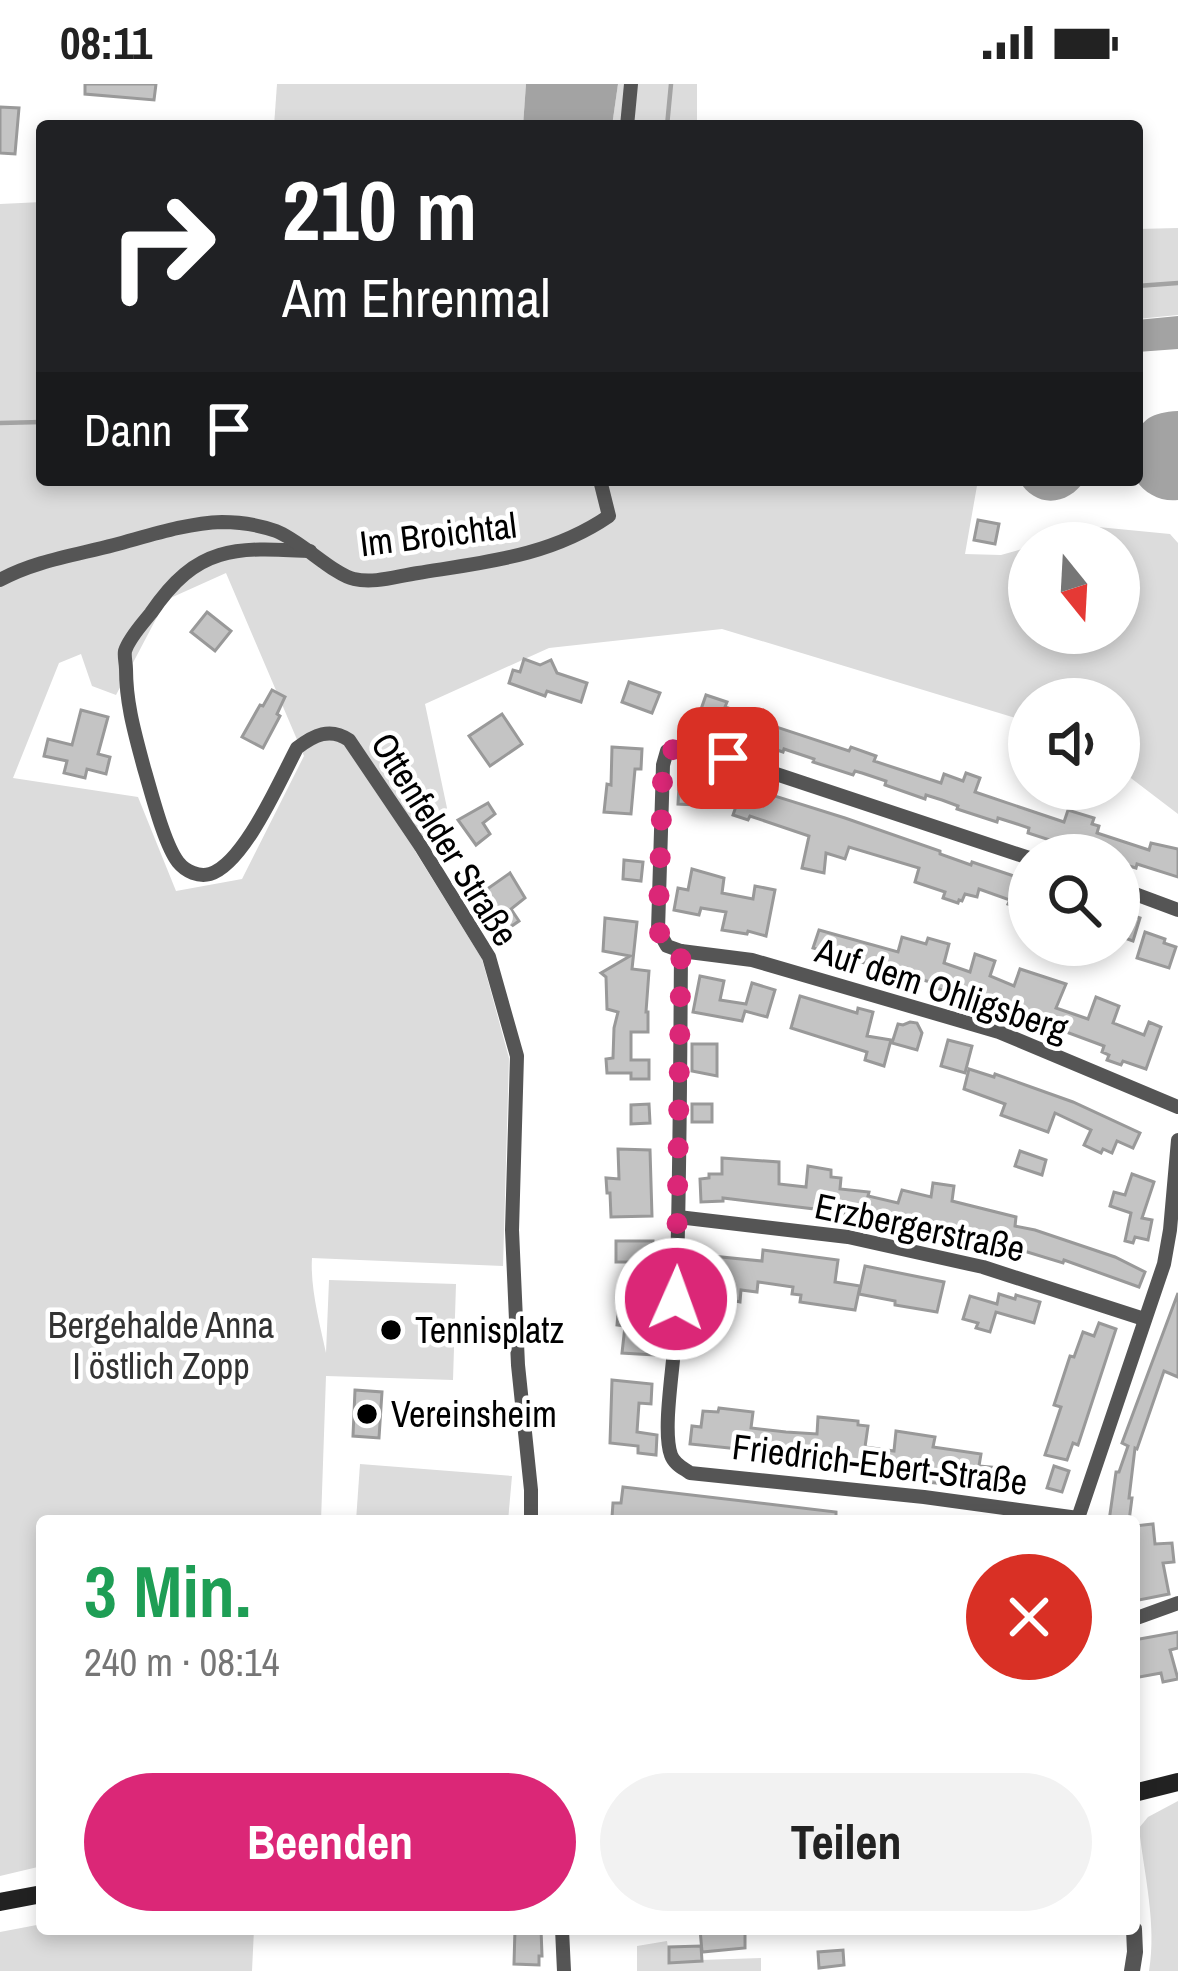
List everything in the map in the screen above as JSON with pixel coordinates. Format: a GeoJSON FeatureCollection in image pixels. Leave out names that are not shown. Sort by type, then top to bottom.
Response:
{"type":"FeatureCollection","features":[{"type":"Feature","properties":{"kind":"main road"},"geometry":{"type":"LineString","coordinates":[[1140,1792],[1178,1782]]}},
{"type":"Feature","properties":{"kind":"main road"},"geometry":{"type":"LineString","coordinates":[[0,1902],[36,1895]]}},
{"type":"Feature","properties":{"kind":"street"},"geometry":{"type":"LineString","coordinates":[[628,120],[631,84]]}},
{"type":"Feature","properties":{"kind":"street","name":"Im Broichtal"},"geometry":{"type":"LineString","coordinates":[[0,580],[44,563],[169,530],[220,522],[278,532],[351,579],[381,579],[496,560],[575,538],[609,515],[602,486]]}},
{"type":"Feature","properties":{"kind":"street","name":"Ottenfelder Straße"},"geometry":{"type":"LineString","coordinates":[[310,550],[230,550],[190,569],[159,600],[125,650],[126,701],[176,861],[190,872],[206,876],[226,867],[242,848],[297,748],[310,738],[339,733],[349,740],[421,845],[489,957],[517,1056],[512,1230],[530,1515]]}},
{"type":"Feature","properties":{"kind":"street"},"geometry":{"type":"LineString","coordinates":[[678,1217],[681,951],[667,946],[658,930],[667,751],[689,746],[1008,852]]}},
{"type":"Feature","properties":{"kind":"street"},"geometry":{"type":"LineString","coordinates":[[1140,896],[1178,910]]}},
{"type":"Feature","properties":{"kind":"street","name":"Auf dem Ohligsberg"},"geometry":{"type":"LineString","coordinates":[[681,951],[752,960],[999,1032],[1178,1107]]}},
{"type":"Feature","properties":{"kind":"street"},"geometry":{"type":"LineString","coordinates":[[1079,1515],[1144,1319],[1171,1267],[1178,1140]]}},
{"type":"Feature","properties":{"kind":"street","name":"Erzbergerstraße"},"geometry":{"type":"LineString","coordinates":[[678,1217],[870,1242],[983,1267],[1144,1319]]}},
{"type":"Feature","properties":{"kind":"street","name":"Friedrich-Ebert-Straße"},"geometry":{"type":"LineString","coordinates":[[678,1217],[668,1437],[677,1464],[690,1473],[924,1497],[1044,1515]]}},
{"type":"Feature","properties":{"kind":"street"},"geometry":{"type":"LineString","coordinates":[[1140,1616],[1178,1603]]}},
{"type":"Feature","properties":{"kind":"street"},"geometry":{"type":"LineString","coordinates":[[562,1935],[565,1971]]}},
{"type":"Feature","properties":{"kind":"street"},"geometry":{"type":"LineString","coordinates":[[1132,1971],[1134,1935]]}},
{"type":"Feature","properties":{"kind":"green space"},"geometry":{"type":"Polygon","coordinates":[[[277,84],[526,84],[523,120],[274,120],[277,84]]]}},
{"type":"Feature","properties":{"kind":"green space"},"geometry":{"type":"Polygon","coordinates":[[[618,84],[697,84],[697,120],[613,120],[618,84]]]}},
{"type":"Feature","properties":{"kind":"green space","name":"Bergehalde Anna I östlich Zopp"},"geometry":{"type":"Polygon","coordinates":[[[36,202],[36,486],[977,486],[965,554],[1008,553],[1008,654],[1140,654],[1140,531],[1170,534],[1178,543],[1178,814],[1140,785],[1140,678],[1008,678],[1008,716],[722,629],[549,648],[425,704],[447,808],[415,851],[482,959],[509,1058],[503,1266],[312,1258],[326,1353],[329,1280],[456,1284],[453,1380],[326,1376],[321,1515],[36,1515],[36,1867],[0,1876],[0,204],[36,202]],[[226,573],[166,600],[116,695],[92,686],[81,654],[59,663],[13,778],[138,797],[176,891],[242,879],[304,756],[226,573]]]}},
{"type":"Feature","properties":{"kind":"green space"},"geometry":{"type":"Polygon","coordinates":[[[1178,228],[1178,315],[1143,318],[1143,229],[1178,228]]]}},
{"type":"Feature","properties":{"kind":"green space"},"geometry":{"type":"Polygon","coordinates":[[[360,1464],[512,1476],[509,1515],[356,1515],[360,1464]]]}},
{"type":"Feature","properties":{"kind":"green space"},"geometry":{"type":"Polygon","coordinates":[[[1178,1801],[1178,1971],[1149,1971],[1151,1917],[1140,1835],[1148,1817],[1178,1801]]]}},
{"type":"Feature","properties":{"kind":"green space"},"geometry":{"type":"Polygon","coordinates":[[[36,1925],[36,1935],[254,1935],[252,1971],[0,1971],[0,1932],[36,1925]]]}},
{"type":"Feature","properties":{"kind":"green space"},"geometry":{"type":"Polygon","coordinates":[[[667,1941],[670,1961],[761,1958],[761,1971],[637,1971],[637,1946],[667,1941]]]}},
{"type":"Feature","properties":{"kind":"shaded area"},"geometry":{"type":"Polygon","coordinates":[[[526,84],[618,84],[613,120],[523,120],[526,84]]]}},
{"type":"Feature","properties":{"kind":"shaded area"},"geometry":{"type":"Polygon","coordinates":[[[1178,316],[1178,349],[1143,352],[1143,319],[1178,316]]]}},
{"type":"Feature","properties":{"kind":"shaded area"},"geometry":{"type":"Polygon","coordinates":[[[1178,411],[1178,500],[1166,500],[1142,486],[1143,423],[1161,413],[1178,411]]]}},
{"type":"Feature","properties":{"kind":"shaded area"},"geometry":{"type":"Polygon","coordinates":[[[1024,486],[1080,486],[1052,501],[1024,486]]]}},
{"type":"Feature","properties":{"kind":"building"},"geometry":{"type":"Polygon","coordinates":[[[85,84],[156,84],[154,100],[85,94],[85,84]]]}},
{"type":"Feature","properties":{"kind":"building"},"geometry":{"type":"Polygon","coordinates":[[[0,107],[19,108],[15,154],[0,153],[0,107]]]}},
{"type":"Feature","properties":{"kind":"building"},"geometry":{"type":"Polygon","coordinates":[[[978,520],[999,524],[995,544],[974,540],[978,520]]]}},
{"type":"Feature","properties":{"kind":"building"},"geometry":{"type":"Polygon","coordinates":[[[207,612],[231,631],[215,651],[191,632],[207,612]]]}},
{"type":"Feature","properties":{"kind":"building"},"geometry":{"type":"Polygon","coordinates":[[[524,659],[540,665],[551,660],[557,673],[587,683],[581,702],[509,683],[524,659]]]}},
{"type":"Feature","properties":{"kind":"building"},"geometry":{"type":"Polygon","coordinates":[[[629,682],[660,693],[652,713],[622,702],[629,682]]]}},
{"type":"Feature","properties":{"kind":"building"},"geometry":{"type":"Polygon","coordinates":[[[272,690],[285,697],[263,748],[242,737],[272,690]]]}},
{"type":"Feature","properties":{"kind":"building"},"geometry":{"type":"Polygon","coordinates":[[[706,695],[743,713],[739,726],[699,715],[706,695]]]}},
{"type":"Feature","properties":{"kind":"building"},"geometry":{"type":"Polygon","coordinates":[[[81,710],[108,717],[98,754],[110,757],[106,774],[87,769],[85,778],[64,773],[67,761],[44,756],[48,739],[72,745],[81,710]]]}},
{"type":"Feature","properties":{"kind":"building"},"geometry":{"type":"Polygon","coordinates":[[[502,714],[522,744],[490,766],[469,736],[502,714]]]}},
{"type":"Feature","properties":{"kind":"building"},"geometry":{"type":"Polygon","coordinates":[[[749,718],[849,751],[851,747],[876,756],[874,761],[941,783],[944,774],[963,781],[966,773],[980,778],[975,792],[1008,803],[1008,810],[1028,810],[1064,822],[1068,810],[1094,818],[1092,824],[1099,826],[1100,834],[1031,834],[1029,828],[1014,823],[998,818],[997,822],[862,773],[853,775],[742,738],[749,718]]]}},
{"type":"Feature","properties":{"kind":"building"},"geometry":{"type":"Polygon","coordinates":[[[612,747],[642,749],[631,814],[604,812],[607,784],[611,785],[612,747]]]}},
{"type":"Feature","properties":{"kind":"building"},"geometry":{"type":"Polygon","coordinates":[[[680,765],[696,766],[696,776],[712,776],[715,806],[678,804],[680,765]]]}},
{"type":"Feature","properties":{"kind":"building"},"geometry":{"type":"Polygon","coordinates":[[[743,786],[1008,874],[1008,899],[979,889],[977,897],[965,894],[958,903],[943,898],[945,892],[915,882],[919,868],[849,847],[845,859],[826,853],[824,873],[802,868],[809,836],[733,815],[743,786]]]}},
{"type":"Feature","properties":{"kind":"building"},"geometry":{"type":"Polygon","coordinates":[[[488,803],[495,814],[483,823],[490,834],[476,845],[458,820],[488,803]]]}},
{"type":"Feature","properties":{"kind":"building"},"geometry":{"type":"Polygon","coordinates":[[[1151,843],[1178,849],[1178,877],[1140,865],[1140,847],[1149,850],[1151,843]]]}},
{"type":"Feature","properties":{"kind":"building"},"geometry":{"type":"Polygon","coordinates":[[[624,860],[643,862],[641,881],[623,879],[624,860]]]}},
{"type":"Feature","properties":{"kind":"building"},"geometry":{"type":"Polygon","coordinates":[[[692,869],[724,878],[722,893],[753,899],[755,886],[775,890],[766,936],[722,930],[726,912],[701,908],[699,915],[674,910],[678,888],[688,890],[692,869]]]}},
{"type":"Feature","properties":{"kind":"building"},"geometry":{"type":"Polygon","coordinates":[[[510,873],[525,898],[511,909],[519,921],[506,930],[480,894],[510,873]]]}},
{"type":"Feature","properties":{"kind":"building"},"geometry":{"type":"Polygon","coordinates":[[[605,918],[637,922],[632,969],[649,971],[648,1032],[631,1032],[631,1060],[649,1060],[649,1079],[607,1073],[618,1012],[607,1009],[606,977],[601,973],[630,956],[603,951],[605,918]]]}},
{"type":"Feature","properties":{"kind":"building"},"geometry":{"type":"Polygon","coordinates":[[[819,930],[898,952],[902,937],[926,944],[928,938],[949,944],[944,963],[970,972],[975,954],[995,961],[990,976],[1014,986],[1020,969],[1066,984],[1056,1008],[1088,1019],[1096,997],[1119,1006],[1113,1023],[1144,1035],[1149,1022],[1161,1027],[1146,1069],[1123,1061],[1121,1065],[1107,1060],[1104,1046],[953,990],[936,988],[937,984],[813,948],[819,930]]]}},
{"type":"Feature","properties":{"kind":"building"},"geometry":{"type":"Polygon","coordinates":[[[1145,932],[1176,947],[1169,968],[1140,959],[1145,932]]]}},
{"type":"Feature","properties":{"kind":"building"},"geometry":{"type":"Polygon","coordinates":[[[700,976],[724,981],[720,1000],[746,1004],[752,983],[775,990],[767,1017],[745,1011],[742,1021],[693,1012],[700,976]]]}},
{"type":"Feature","properties":{"kind":"building"},"geometry":{"type":"Polygon","coordinates":[[[800,996],[857,1013],[858,1008],[873,1012],[867,1036],[891,1040],[884,1066],[865,1060],[867,1052],[791,1028],[800,996]]]}},
{"type":"Feature","properties":{"kind":"building"},"geometry":{"type":"Polygon","coordinates":[[[917,1023],[922,1033],[917,1050],[892,1043],[898,1024],[917,1023]]]}},
{"type":"Feature","properties":{"kind":"building"},"geometry":{"type":"Polygon","coordinates":[[[948,1040],[972,1046],[965,1073],[941,1066],[948,1040]]]}},
{"type":"Feature","properties":{"kind":"building"},"geometry":{"type":"Polygon","coordinates":[[[692,1044],[717,1044],[717,1076],[692,1071],[692,1044]]]}},
{"type":"Feature","properties":{"kind":"building"},"geometry":{"type":"Polygon","coordinates":[[[969,1069],[1073,1102],[1140,1133],[1133,1148],[1117,1141],[1112,1153],[1103,1149],[1101,1153],[1084,1145],[1091,1130],[1055,1113],[1048,1132],[1001,1115],[1005,1104],[964,1089],[969,1069]]]}},
{"type":"Feature","properties":{"kind":"building"},"geometry":{"type":"Polygon","coordinates":[[[649,1104],[650,1123],[631,1124],[631,1105],[649,1104]]]}},
{"type":"Feature","properties":{"kind":"building"},"geometry":{"type":"Polygon","coordinates":[[[692,1104],[712,1104],[712,1122],[692,1122],[692,1104]]]}},
{"type":"Feature","properties":{"kind":"building"},"geometry":{"type":"Polygon","coordinates":[[[618,1149],[650,1150],[652,1216],[611,1217],[606,1178],[619,1179],[618,1149]]]}},
{"type":"Feature","properties":{"kind":"building"},"geometry":{"type":"Polygon","coordinates":[[[1020,1151],[1046,1160],[1042,1175],[1015,1166],[1020,1151]]]}},
{"type":"Feature","properties":{"kind":"building"},"geometry":{"type":"Polygon","coordinates":[[[722,1158],[779,1162],[779,1184],[806,1187],[808,1166],[831,1170],[831,1177],[841,1178],[840,1189],[869,1192],[868,1196],[898,1203],[902,1190],[931,1197],[933,1183],[954,1186],[952,1201],[1016,1217],[1015,1226],[1115,1257],[1145,1272],[1139,1287],[1064,1260],[1010,1250],[1012,1241],[980,1235],[979,1240],[866,1213],[866,1217],[843,1214],[844,1207],[816,1204],[815,1209],[723,1198],[701,1202],[700,1179],[722,1174],[722,1158]]]}},
{"type":"Feature","properties":{"kind":"building"},"geometry":{"type":"Polygon","coordinates":[[[1132,1174],[1154,1182],[1142,1218],[1152,1220],[1148,1240],[1135,1237],[1133,1243],[1125,1241],[1131,1213],[1110,1206],[1114,1192],[1125,1195],[1132,1174]]]}},
{"type":"Feature","properties":{"kind":"building"},"geometry":{"type":"Polygon","coordinates":[[[616,1241],[653,1241],[649,1286],[659,1287],[657,1307],[652,1307],[654,1355],[622,1353],[625,1326],[617,1325],[629,1262],[616,1262],[616,1241]]]}},
{"type":"Feature","properties":{"kind":"building"},"geometry":{"type":"Polygon","coordinates":[[[763,1250],[838,1260],[835,1282],[860,1286],[855,1310],[800,1302],[801,1295],[792,1294],[793,1287],[758,1282],[757,1292],[741,1290],[740,1302],[721,1298],[723,1274],[710,1273],[711,1256],[762,1261],[763,1250]]]}},
{"type":"Feature","properties":{"kind":"building"},"geometry":{"type":"Polygon","coordinates":[[[865,1266],[944,1282],[937,1312],[859,1294],[865,1266]]]}},
{"type":"Feature","properties":{"kind":"building"},"geometry":{"type":"Polygon","coordinates":[[[1178,1293],[1178,1377],[1164,1371],[1135,1448],[1130,1515],[1110,1515],[1116,1472],[1128,1446],[1122,1443],[1178,1293]]]}},
{"type":"Feature","properties":{"kind":"building"},"geometry":{"type":"Polygon","coordinates":[[[999,1294],[1040,1302],[1034,1323],[996,1312],[990,1332],[963,1319],[970,1296],[997,1304],[999,1294]]]}},
{"type":"Feature","properties":{"kind":"building"},"geometry":{"type":"Polygon","coordinates":[[[695,1313],[717,1314],[715,1335],[693,1334],[695,1313]]]}},
{"type":"Feature","properties":{"kind":"building"},"geometry":{"type":"Polygon","coordinates":[[[1099,1323],[1116,1329],[1078,1445],[1073,1443],[1067,1460],[1045,1455],[1061,1407],[1054,1405],[1070,1356],[1074,1357],[1083,1332],[1094,1336],[1099,1323]]]}},
{"type":"Feature","properties":{"kind":"building"},"geometry":{"type":"Polygon","coordinates":[[[612,1380],[652,1384],[651,1404],[639,1403],[637,1432],[657,1435],[656,1455],[638,1453],[638,1446],[610,1443],[612,1380]]]}},
{"type":"Feature","properties":{"kind":"building","name":"Vereinsheim"},"geometry":{"type":"Polygon","coordinates":[[[355,1390],[382,1392],[379,1438],[353,1436],[355,1390]]]}},
{"type":"Feature","properties":{"kind":"building"},"geometry":{"type":"Polygon","coordinates":[[[719,1408],[753,1412],[751,1428],[786,1432],[817,1434],[818,1417],[858,1421],[868,1426],[865,1447],[894,1451],[896,1431],[935,1437],[933,1447],[981,1454],[979,1466],[1002,1468],[1000,1490],[926,1482],[927,1473],[757,1452],[752,1457],[739,1449],[690,1444],[692,1426],[701,1427],[703,1411],[718,1412],[719,1408]]]}},
{"type":"Feature","properties":{"kind":"building"},"geometry":{"type":"Polygon","coordinates":[[[1054,1466],[1069,1471],[1062,1492],[1047,1488],[1054,1466]]]}},
{"type":"Feature","properties":{"kind":"building"},"geometry":{"type":"Polygon","coordinates":[[[623,1487],[836,1515],[612,1515],[613,1503],[621,1503],[623,1487]]]}},
{"type":"Feature","properties":{"kind":"building"},"geometry":{"type":"Polygon","coordinates":[[[1153,1524],[1155,1544],[1172,1543],[1174,1562],[1163,1563],[1169,1594],[1140,1600],[1140,1525],[1153,1524]]]}},
{"type":"Feature","properties":{"kind":"building"},"geometry":{"type":"Polygon","coordinates":[[[1178,1632],[1178,1648],[1170,1650],[1178,1679],[1163,1682],[1161,1673],[1140,1677],[1140,1639],[1178,1632]]]}},
{"type":"Feature","properties":{"kind":"building"},"geometry":{"type":"Polygon","coordinates":[[[515,1935],[541,1935],[539,1965],[514,1964],[515,1935]]]}},
{"type":"Feature","properties":{"kind":"building"},"geometry":{"type":"Polygon","coordinates":[[[701,1935],[745,1935],[745,1948],[702,1952],[701,1935]]]}},
{"type":"Feature","properties":{"kind":"building"},"geometry":{"type":"Polygon","coordinates":[[[701,1946],[702,1961],[669,1963],[669,1947],[701,1946]]]}},
{"type":"Feature","properties":{"kind":"building"},"geometry":{"type":"Polygon","coordinates":[[[843,1950],[844,1965],[819,1968],[818,1952],[843,1950]]]}},
{"type":"Feature","properties":{"kind":"waterway"},"geometry":{"type":"LineString","coordinates":[[668,120],[671,84]]}},
{"type":"Feature","properties":{"kind":"waterway"},"geometry":{"type":"LineString","coordinates":[[1143,286],[1178,283]]}},
{"type":"Feature","properties":{"kind":"waterway"},"geometry":{"type":"LineString","coordinates":[[0,423],[36,422]]}},
{"type":"Feature","properties":{"kind":"place","name":"Tennisplatz"},"geometry":{"type":"Point","coordinates":[391,1330]}},
{"type":"Feature","properties":{"kind":"place","name":"Vereinsheim"},"geometry":{"type":"Point","coordinates":[367,1414]}},
{"type":"Feature","properties":{"kind":"route"},"geometry":{"type":"LineString","coordinates":[[676,1299],[681,951],[667,946],[658,930],[663,765],[667,751],[689,746],[728,758]]}}]}
